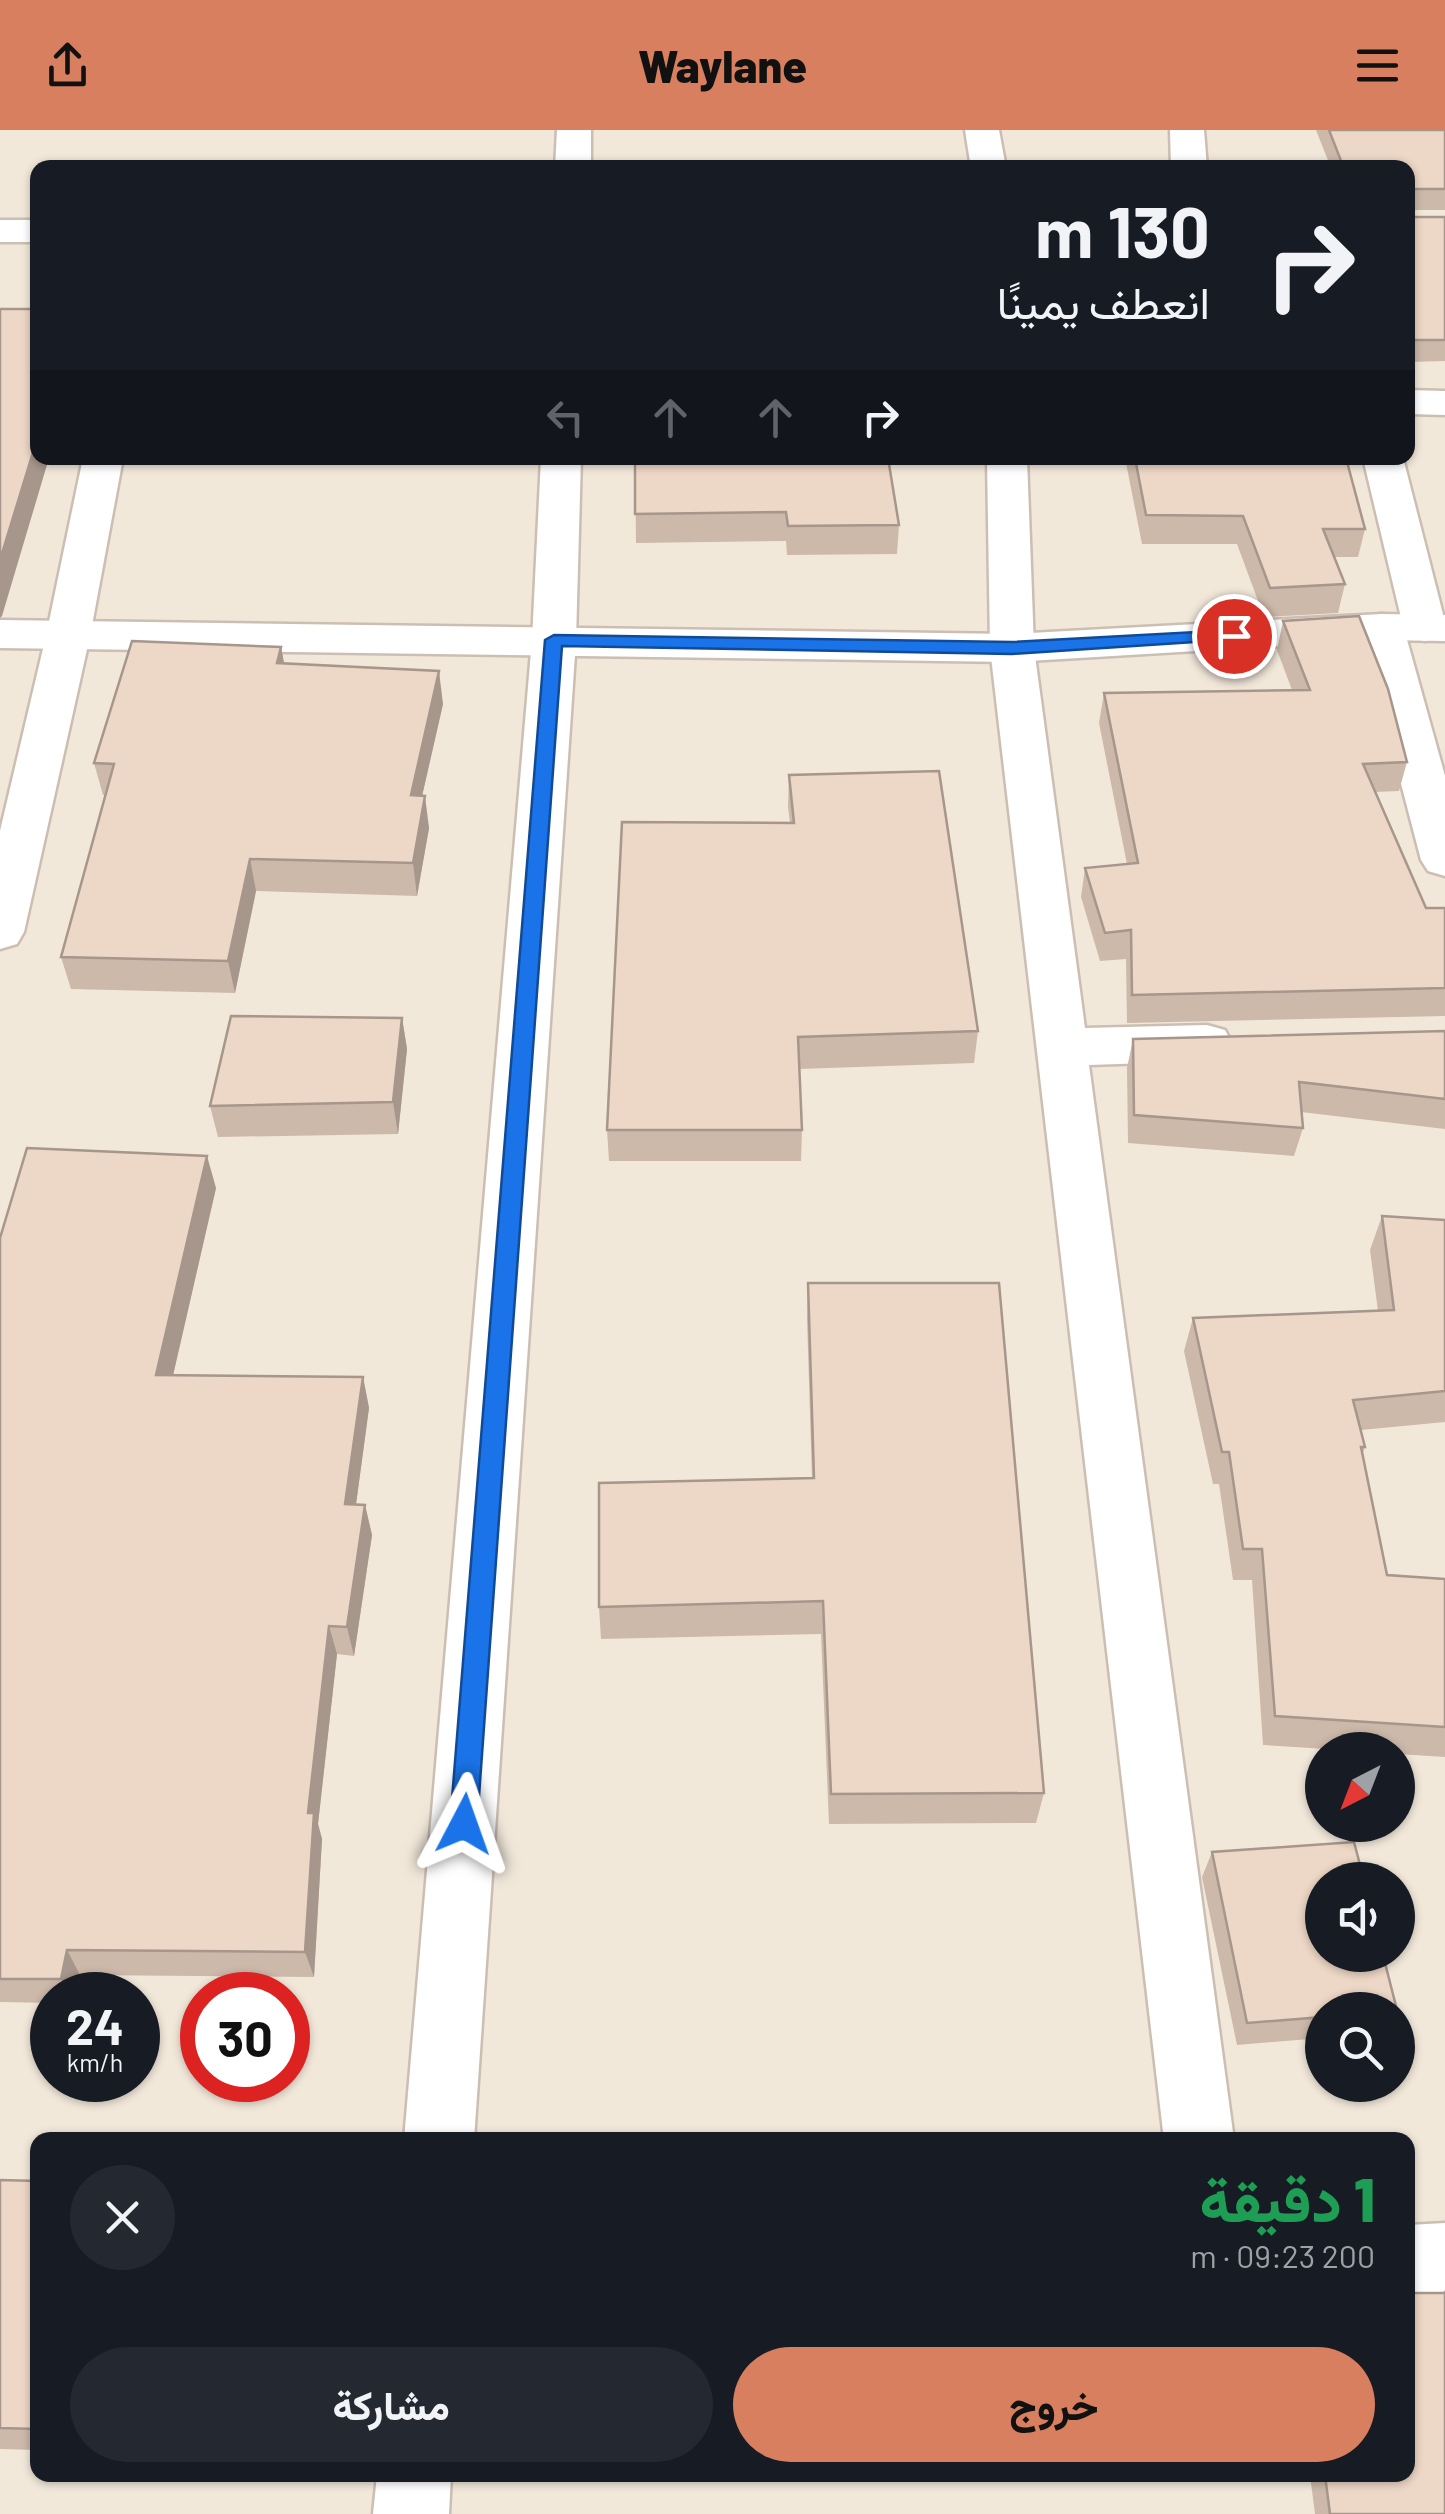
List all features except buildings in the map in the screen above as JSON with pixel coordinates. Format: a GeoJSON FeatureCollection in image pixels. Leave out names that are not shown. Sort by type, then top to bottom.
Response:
{"type":"FeatureCollection","features":[{"type":"Feature","properties":{"kind":"street"},"geometry":{"type":"LineString","coordinates":[[573,160],[574,130]]}},
{"type":"Feature","properties":{"kind":"street"},"geometry":{"type":"LineString","coordinates":[[982,130],[988,160]]}},
{"type":"Feature","properties":{"kind":"street"},"geometry":{"type":"LineString","coordinates":[[1187,130],[1189,160]]}},
{"type":"Feature","properties":{"kind":"street"},"geometry":{"type":"LineString","coordinates":[[0,231],[30,230]]}},
{"type":"Feature","properties":{"kind":"street"},"geometry":{"type":"LineString","coordinates":[[1415,402],[1445,402]]}},
{"type":"Feature","properties":{"kind":"street"},"geometry":{"type":"LineString","coordinates":[[0,932],[68,636],[102,465]]}},
{"type":"Feature","properties":{"kind":"street"},"geometry":{"type":"LineString","coordinates":[[440,2132],[554,640],[562,465]]}},
{"type":"Feature","properties":{"kind":"street"},"geometry":{"type":"LineString","coordinates":[[1007,465],[1012,648],[1198,2132]]}},
{"type":"Feature","properties":{"kind":"street"},"geometry":{"type":"LineString","coordinates":[[1384,465],[1417,628],[1445,860]]}},
{"type":"Feature","properties":{"kind":"street"},"geometry":{"type":"LineString","coordinates":[[0,634],[1012,648],[1417,628]]}},
{"type":"Feature","properties":{"kind":"street"},"geometry":{"type":"LineString","coordinates":[[1062,1047],[1253,1042]]}},
{"type":"Feature","properties":{"kind":"street"},"geometry":{"type":"LineString","coordinates":[[1415,2260],[1445,2259]]}},
{"type":"Feature","properties":{"kind":"street"},"geometry":{"type":"LineString","coordinates":[[411,2514],[413,2482]]}},
{"type":"Feature","properties":{"kind":"shaded area"},"geometry":{"type":"Polygon","coordinates":[[[0,130],[1445,130],[1445,2514],[0,2514],[0,130]]]}},
{"type":"Feature","properties":{"kind":"route"},"geometry":{"type":"LineString","coordinates":[[464,1824],[554,640],[1012,648],[1234,636]]}}]}
